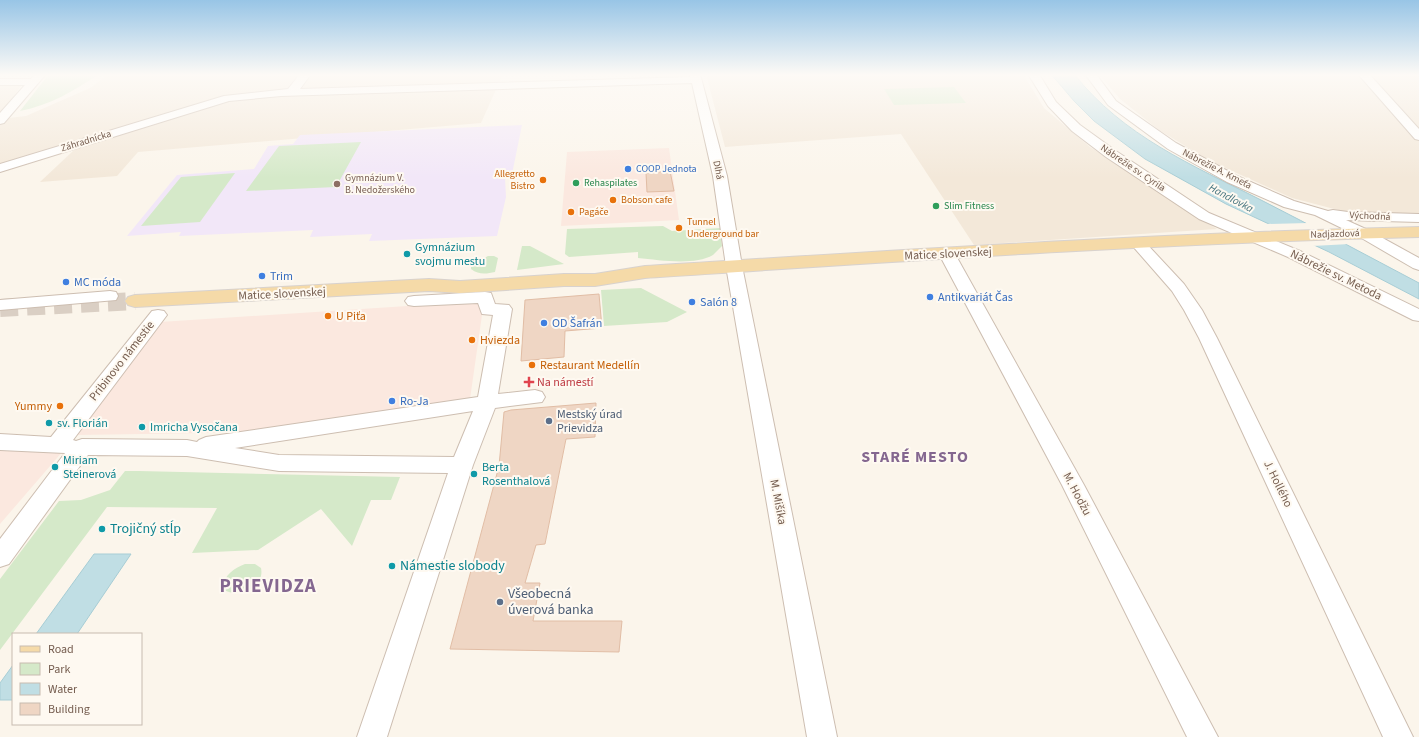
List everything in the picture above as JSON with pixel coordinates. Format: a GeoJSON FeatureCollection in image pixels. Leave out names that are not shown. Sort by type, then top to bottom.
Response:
{"type":"FeatureCollection","features":[{"type":"Feature","properties":{"kind":"main road","name":"Nadjazdová"},"geometry":{"type":"LineString","coordinates":[[1252,237],[1337,233],[1418,233]]}},
{"type":"Feature","properties":{"kind":"main road","name":"Matice slovenskej"},"geometry":{"type":"LineString","coordinates":[[135,301],[429,285],[460,287],[564,280],[595,280],[644,272],[734,266],[1252,237]]}},
{"type":"Feature","properties":{"kind":"street"},"geometry":{"type":"LineString","coordinates":[[0,120],[10,108]]}},
{"type":"Feature","properties":{"kind":"street","name":"Záhradnícka"},"geometry":{"type":"LineString","coordinates":[[0,168],[194,108]]}},
{"type":"Feature","properties":{"kind":"street","name":"Dlhá"},"geometry":{"type":"LineString","coordinates":[[704,108],[720,176],[734,266]]}},
{"type":"Feature","properties":{"kind":"street","name":"Nábrežie sv. Cyrila"},"geometry":{"type":"LineString","coordinates":[[1056,108],[1076,128],[1093,141],[1204,216],[1252,237]]}},
{"type":"Feature","properties":{"kind":"street","name":"Nábrežie A. Kmeťa"},"geometry":{"type":"LineString","coordinates":[[1120,108],[1172,146],[1232,179],[1289,204],[1320,212],[1340,223],[1364,233],[1419,265]]}},
{"type":"Feature","properties":{"kind":"street"},"geometry":{"type":"LineString","coordinates":[[1394,108],[1419,136]]}},
{"type":"Feature","properties":{"kind":"street","name":"Východná"},"geometry":{"type":"LineString","coordinates":[[1320,212],[1348,216],[1402,218],[1418,233]]}},
{"type":"Feature","properties":{"kind":"street"},"geometry":{"type":"LineString","coordinates":[[1392,249],[1418,233]]}},
{"type":"Feature","properties":{"kind":"street","name":"Nábrežie sv. Metoda"},"geometry":{"type":"LineString","coordinates":[[1252,237],[1332,272],[1419,316]]}},
{"type":"Feature","properties":{"kind":"street","name":"J. Hollého"},"geometry":{"type":"LineString","coordinates":[[1138,243],[1178,288],[1193,310],[1208,338],[1398,737]]}},
{"type":"Feature","properties":{"kind":"street","name":"M. Hodžu"},"geometry":{"type":"LineString","coordinates":[[947,254],[1073,485],[1203,737]]}},
{"type":"Feature","properties":{"kind":"street","name":"M. Mišíka"},"geometry":{"type":"LineString","coordinates":[[734,266],[822,737]]}},
{"type":"Feature","properties":{"kind":"street"},"geometry":{"type":"LineString","coordinates":[[0,305],[110,296]]}},
{"type":"Feature","properties":{"kind":"street"},"geometry":{"type":"LineString","coordinates":[[372,737],[462,464],[487,402],[503,309],[488,310],[485,298],[414,301]]}},
{"type":"Feature","properties":{"kind":"street","name":"Pribinovo námestie"},"geometry":{"type":"LineString","coordinates":[[57,445],[158,315]]}},
{"type":"Feature","properties":{"kind":"street"},"geometry":{"type":"LineString","coordinates":[[187,448],[487,402],[535,397]]}},
{"type":"Feature","properties":{"kind":"street"},"geometry":{"type":"LineString","coordinates":[[0,442],[82,447],[187,448],[278,463],[462,464]]}},
{"type":"Feature","properties":{"kind":"street"},"geometry":{"type":"LineString","coordinates":[[0,557],[82,447]]}},
{"type":"Feature","properties":{"kind":"shaded area"},"geometry":{"type":"Polygon","coordinates":[[[0,108],[5,108],[0,116],[0,108]]]}},
{"type":"Feature","properties":{"kind":"shaded area"},"geometry":{"type":"Polygon","coordinates":[[[43,108],[488,108],[481,123],[138,152],[117,176],[40,182],[74,150],[0,164],[0,119],[26,116],[43,108]]]}},
{"type":"Feature","properties":{"kind":"shaded area"},"geometry":{"type":"Polygon","coordinates":[[[715,108],[1044,108],[1090,147],[1217,229],[974,245],[901,134],[725,147],[715,108]]]}},
{"type":"Feature","properties":{"kind":"shaded area"},"geometry":{"type":"Polygon","coordinates":[[[1132,108],[1419,108],[1419,214],[1342,211],[1292,198],[1210,161],[1159,130],[1132,108]]]}},
{"type":"Feature","properties":{"kind":"shaded area","name":"Gymnázium V. B. Nedožerského"},"geometry":{"type":"Polygon","coordinates":[[[522,125],[512,174],[505,178],[506,197],[497,236],[369,241],[372,234],[310,237],[313,230],[179,236],[181,232],[127,236],[177,175],[254,169],[268,146],[293,144],[300,135],[522,125]]]}},
{"type":"Feature","properties":{"kind":"shaded area"},"geometry":{"type":"Polygon","coordinates":[[[669,148],[679,220],[561,226],[567,152],[669,148]]]}},
{"type":"Feature","properties":{"kind":"shaded area"},"geometry":{"type":"Polygon","coordinates":[[[484,301],[470,399],[272,432],[77,435],[160,322],[484,301]]]}},
{"type":"Feature","properties":{"kind":"shaded area"},"geometry":{"type":"Polygon","coordinates":[[[0,451],[63,451],[0,524],[0,451]]]}},
{"type":"Feature","properties":{"kind":"green space"},"geometry":{"type":"Polygon","coordinates":[[[361,142],[336,187],[246,191],[279,146],[361,142]]]}},
{"type":"Feature","properties":{"kind":"green space"},"geometry":{"type":"Polygon","coordinates":[[[235,173],[200,222],[141,226],[181,177],[235,173]]]}},
{"type":"Feature","properties":{"kind":"green space"},"geometry":{"type":"Polygon","coordinates":[[[663,226],[672,231],[720,228],[722,246],[713,255],[687,261],[666,261],[638,258],[638,252],[569,257],[565,254],[567,229],[663,226]]]}},
{"type":"Feature","properties":{"kind":"green space"},"geometry":{"type":"Polygon","coordinates":[[[522,246],[530,246],[564,264],[517,270],[522,246]]]}},
{"type":"Feature","properties":{"kind":"green space"},"geometry":{"type":"Polygon","coordinates":[[[488,256],[498,258],[495,272],[483,274],[471,269],[471,265],[488,256]]]}},
{"type":"Feature","properties":{"kind":"green space"},"geometry":{"type":"Polygon","coordinates":[[[641,288],[687,312],[667,322],[604,326],[601,290],[641,288]]]}},
{"type":"Feature","properties":{"kind":"green space"},"geometry":{"type":"Polygon","coordinates":[[[125,471],[400,477],[391,500],[371,500],[352,546],[321,509],[258,550],[192,553],[217,508],[107,507],[0,650],[0,579],[59,501],[81,500],[110,490],[125,471]]]}},
{"type":"Feature","properties":{"kind":"green space"},"geometry":{"type":"Polygon","coordinates":[[[245,564],[255,564],[261,568],[259,581],[255,586],[250,590],[237,593],[224,590],[225,581],[229,574],[236,568],[245,564]]]}},
{"type":"Feature","properties":{"kind":"water","name":"Handlovka"},"geometry":{"type":"Polygon","coordinates":[[[1081,108],[1107,108],[1137,132],[1184,161],[1301,220],[1419,283],[1419,299],[1329,252],[1226,204],[1145,159],[1094,121],[1081,108]]]}},
{"type":"Feature","properties":{"kind":"water"},"geometry":{"type":"Polygon","coordinates":[[[94,554],[131,554],[78,633],[37,633],[94,554]]]}},
{"type":"Feature","properties":{"kind":"water"},"geometry":{"type":"Polygon","coordinates":[[[12,666],[12,700],[0,700],[0,683],[12,666]]]}},
{"type":"Feature","properties":{"kind":"pier"},"geometry":{"type":"Polygon","coordinates":[[[1308,223],[1350,244],[1312,246],[1265,224],[1308,223]]]}},
{"type":"Feature","properties":{"kind":"building"},"geometry":{"type":"Polygon","coordinates":[[[670,171],[674,191],[647,192],[646,173],[670,171]]]}},
{"type":"Feature","properties":{"kind":"building","name":"OD Šafrán"},"geometry":{"type":"Polygon","coordinates":[[[599,294],[602,328],[565,331],[564,357],[521,361],[525,300],[599,294]]]}},
{"type":"Feature","properties":{"kind":"building"},"geometry":{"type":"Polygon","coordinates":[[[596,403],[595,437],[566,439],[545,544],[536,545],[525,583],[540,583],[533,621],[622,621],[619,652],[450,649],[499,466],[504,412],[511,410],[596,403]]]}},
{"type":"Feature","properties":{"kind":"tunnel"},"geometry":{"type":"LineString","coordinates":[[0,308],[135,301]]}},
{"type":"Feature","properties":{"kind":"place","name":"COOP Jednota"},"geometry":{"type":"Point","coordinates":[628,169]}},
{"type":"Feature","properties":{"kind":"place","name":"Allegretto Bistro"},"geometry":{"type":"Point","coordinates":[543,180]}},
{"type":"Feature","properties":{"kind":"place","name":"Rehaspilates"},"geometry":{"type":"Point","coordinates":[576,183]}},
{"type":"Feature","properties":{"kind":"place","name":"Gymnázium V. B. Nedožerského"},"geometry":{"type":"Point","coordinates":[337,184]}},
{"type":"Feature","properties":{"kind":"place","name":"Bobson cafe"},"geometry":{"type":"Point","coordinates":[613,200]}},
{"type":"Feature","properties":{"kind":"place","name":"Slim Fitness"},"geometry":{"type":"Point","coordinates":[936,206]}},
{"type":"Feature","properties":{"kind":"place","name":"Pagáče"},"geometry":{"type":"Point","coordinates":[571,212]}},
{"type":"Feature","properties":{"kind":"place","name":"Tunnel Underground bar"},"geometry":{"type":"Point","coordinates":[679,228]}},
{"type":"Feature","properties":{"kind":"place","name":"Gymnázium svojmu mestu"},"geometry":{"type":"Point","coordinates":[407,254]}},
{"type":"Feature","properties":{"kind":"place","name":"Trim"},"geometry":{"type":"Point","coordinates":[262,276]}},
{"type":"Feature","properties":{"kind":"place","name":"MC móda"},"geometry":{"type":"Point","coordinates":[66,282]}},
{"type":"Feature","properties":{"kind":"place","name":"Antikvariát Čas"},"geometry":{"type":"Point","coordinates":[930,297]}},
{"type":"Feature","properties":{"kind":"place","name":"Salón 8"},"geometry":{"type":"Point","coordinates":[692,302]}},
{"type":"Feature","properties":{"kind":"place","name":"U Piťa"},"geometry":{"type":"Point","coordinates":[328,316]}},
{"type":"Feature","properties":{"kind":"place","name":"OD Šafrán"},"geometry":{"type":"Point","coordinates":[544,323]}},
{"type":"Feature","properties":{"kind":"place","name":"Hviezda"},"geometry":{"type":"Point","coordinates":[472,340]}},
{"type":"Feature","properties":{"kind":"place","name":"Restaurant Medellín"},"geometry":{"type":"Point","coordinates":[532,365]}},
{"type":"Feature","properties":{"kind":"place","name":"Na námestí"},"geometry":{"type":"Point","coordinates":[529,382]}},
{"type":"Feature","properties":{"kind":"place","name":"Ro-Ja"},"geometry":{"type":"Point","coordinates":[392,401]}},
{"type":"Feature","properties":{"kind":"place","name":"Yummy"},"geometry":{"type":"Point","coordinates":[60,406]}},
{"type":"Feature","properties":{"kind":"place","name":"Mestský úrad Prievidza"},"geometry":{"type":"Point","coordinates":[549,421]}},
{"type":"Feature","properties":{"kind":"place","name":"sv. Florián"},"geometry":{"type":"Point","coordinates":[49,423]}},
{"type":"Feature","properties":{"kind":"place","name":"Imricha Vysočana"},"geometry":{"type":"Point","coordinates":[142,427]}},
{"type":"Feature","properties":{"kind":"place","name":"Miriam Steinerová"},"geometry":{"type":"Point","coordinates":[55,467]}},
{"type":"Feature","properties":{"kind":"place","name":"Berta Rosenthalová"},"geometry":{"type":"Point","coordinates":[474,474]}},
{"type":"Feature","properties":{"kind":"place","name":"Trojičný stĺp"},"geometry":{"type":"Point","coordinates":[102,529]}},
{"type":"Feature","properties":{"kind":"place","name":"Námestie slobody"},"geometry":{"type":"Point","coordinates":[392,566]}},
{"type":"Feature","properties":{"kind":"place","name":"Všeobecná úverová banka"},"geometry":{"type":"Point","coordinates":[500,602]}},
{"type":"Feature","properties":{"kind":"district","name":"STARÉ MESTO"},"geometry":{"type":"Point","coordinates":[915,457]}},
{"type":"Feature","properties":{"kind":"district","name":"PRIEVIDZA"},"geometry":{"type":"Point","coordinates":[268,586]}}]}
